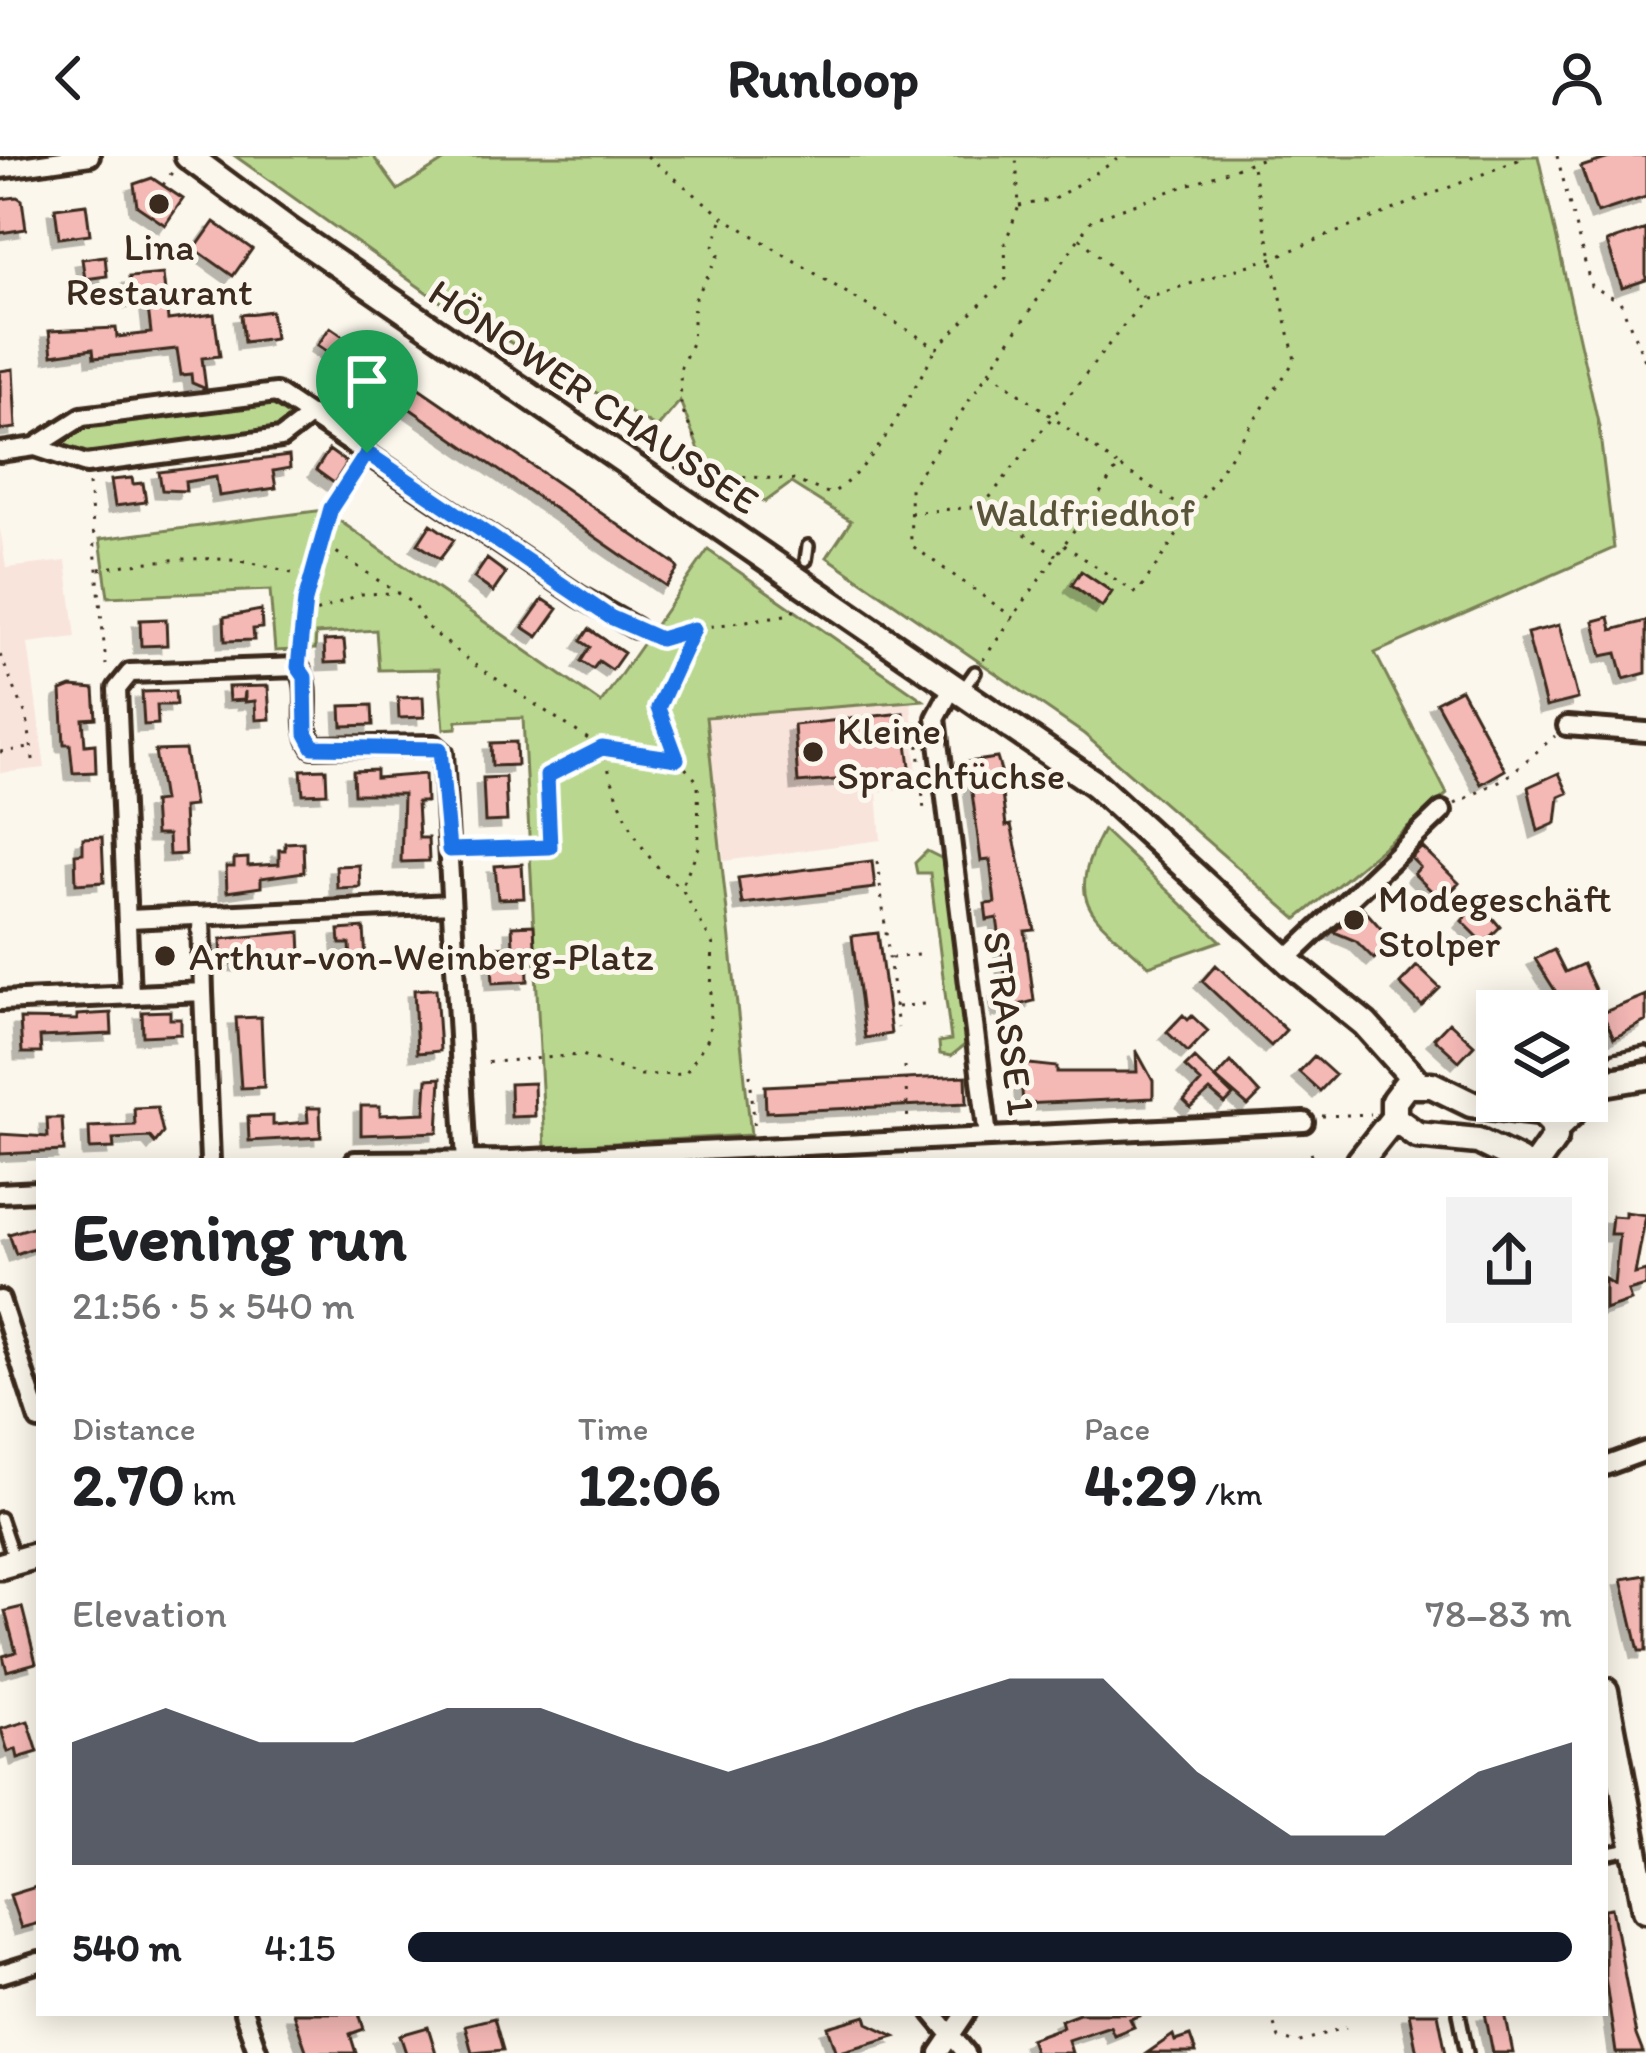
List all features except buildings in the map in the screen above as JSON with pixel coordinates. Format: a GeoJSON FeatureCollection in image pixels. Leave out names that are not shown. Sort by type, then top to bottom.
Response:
{"type":"FeatureCollection","features":[{"type":"Feature","properties":{"kind":"main road","name":"HÖNOWER CHAUSSEE"},"geometry":{"type":"LineString","coordinates":[[181,163],[806,573],[963,683],[1095,784],[1286,960],[1365,1024],[1408,1087]]}},
{"type":"Feature","properties":{"kind":"main road"},"geometry":{"type":"LineString","coordinates":[[1608,1087],[1646,1076]]}},
{"type":"Feature","properties":{"kind":"main road"},"geometry":{"type":"LineString","coordinates":[[1374,1158],[1408,1087],[1476,1105]]}},
{"type":"Feature","properties":{"kind":"main road"},"geometry":{"type":"LineString","coordinates":[[1392,1122],[1478,1142],[1511,1158]]}},
{"type":"Feature","properties":{"kind":"main road"},"geometry":{"type":"LineString","coordinates":[[1362,1158],[1392,1122]]}},
{"type":"Feature","properties":{"kind":"main road"},"geometry":{"type":"LineString","coordinates":[[1541,1158],[1554,1143],[1552,1122]]}},
{"type":"Feature","properties":{"kind":"main road"},"geometry":{"type":"LineString","coordinates":[[1608,1707],[1646,1909]]}},
{"type":"Feature","properties":{"kind":"street"},"geometry":{"type":"LineString","coordinates":[[0,169],[90,156]]}},
{"type":"Feature","properties":{"kind":"street"},"geometry":{"type":"LineString","coordinates":[[0,452],[35,447],[82,417],[276,393],[594,607],[635,628]]}},
{"type":"Feature","properties":{"kind":"street"},"geometry":{"type":"LineString","coordinates":[[35,447],[86,464],[280,438],[311,415]]}},
{"type":"Feature","properties":{"kind":"street"},"geometry":{"type":"LineString","coordinates":[[130,994],[118,689],[122,680],[130,673],[298,667],[305,677],[306,734],[313,747],[440,749],[466,1158]]}},
{"type":"Feature","properties":{"kind":"street","name":"STRASSE 1"},"geometry":{"type":"LineString","coordinates":[[963,683],[936,718],[988,1137],[1304,1122]]}},
{"type":"Feature","properties":{"kind":"street"},"geometry":{"type":"LineString","coordinates":[[1567,726],[1646,732]]}},
{"type":"Feature","properties":{"kind":"street"},"geometry":{"type":"LineString","coordinates":[[1286,960],[1442,811]]}},
{"type":"Feature","properties":{"kind":"street"},"geometry":{"type":"LineString","coordinates":[[129,919],[452,904]]}},
{"type":"Feature","properties":{"kind":"street"},"geometry":{"type":"LineString","coordinates":[[201,917],[210,1158]]}},
{"type":"Feature","properties":{"kind":"street"},"geometry":{"type":"LineString","coordinates":[[0,1001],[203,992]]}},
{"type":"Feature","properties":{"kind":"street"},"geometry":{"type":"LineString","coordinates":[[597,1158],[988,1137]]}},
{"type":"Feature","properties":{"kind":"street"},"geometry":{"type":"LineString","coordinates":[[0,1193],[36,1191]]}},
{"type":"Feature","properties":{"kind":"street"},"geometry":{"type":"LineString","coordinates":[[0,1300],[36,1411]]}},
{"type":"Feature","properties":{"kind":"street"},"geometry":{"type":"LineString","coordinates":[[1608,1465],[1646,1451]]}},
{"type":"Feature","properties":{"kind":"street"},"geometry":{"type":"LineString","coordinates":[[0,1974],[36,1963]]}},
{"type":"Feature","properties":{"kind":"street"},"geometry":{"type":"LineString","coordinates":[[245,2016],[258,2053]]}},
{"type":"Feature","properties":{"kind":"street"},"geometry":{"type":"LineString","coordinates":[[936,2016],[966,2053]]}},
{"type":"Feature","properties":{"kind":"street"},"geometry":{"type":"LineString","coordinates":[[939,2053],[964,2016]]}},
{"type":"Feature","properties":{"kind":"lane"},"geometry":{"type":"LineString","coordinates":[[806,573],[808,546]]}},
{"type":"Feature","properties":{"kind":"lane"},"geometry":{"type":"LineString","coordinates":[[1615,1059],[1646,1053]]}},
{"type":"Feature","properties":{"kind":"lane"},"geometry":{"type":"LineString","coordinates":[[0,1519],[18,1561]]}},
{"type":"Feature","properties":{"kind":"lane"},"geometry":{"type":"LineString","coordinates":[[1608,1853],[1635,1848]]}},
{"type":"Feature","properties":{"kind":"lane"},"geometry":{"type":"LineString","coordinates":[[1460,2016],[1467,2053]]}},
{"type":"Feature","properties":{"kind":"path"},"geometry":{"type":"LineString","coordinates":[[647,156],[723,217],[937,348]]}},
{"type":"Feature","properties":{"kind":"path"},"geometry":{"type":"LineString","coordinates":[[727,506],[737,476],[793,480],[831,494],[851,482],[883,440],[937,348],[1006,279],[1005,243],[1019,206],[1016,156]]}},
{"type":"Feature","properties":{"kind":"path"},"geometry":{"type":"LineString","coordinates":[[1019,206],[1054,199],[1123,156]]}},
{"type":"Feature","properties":{"kind":"path"},"geometry":{"type":"LineString","coordinates":[[1014,618],[910,545],[910,488],[1092,219],[1269,156]]}},
{"type":"Feature","properties":{"kind":"path"},"geometry":{"type":"LineString","coordinates":[[983,506],[1144,298],[1272,258],[1518,160],[1517,156]]}},
{"type":"Feature","properties":{"kind":"path"},"geometry":{"type":"LineString","coordinates":[[1557,156],[1591,286],[1620,301],[1646,362]]}},
{"type":"Feature","properties":{"kind":"path"},"geometry":{"type":"LineString","coordinates":[[163,185],[181,163]]}},
{"type":"Feature","properties":{"kind":"path"},"geometry":{"type":"LineString","coordinates":[[1064,545],[1137,594],[1295,360],[1251,163]]}},
{"type":"Feature","properties":{"kind":"path"},"geometry":{"type":"LineString","coordinates":[[674,470],[694,437],[681,408],[680,369],[692,343],[694,302],[719,255],[714,246],[723,217]]}},
{"type":"Feature","properties":{"kind":"path"},"geometry":{"type":"LineString","coordinates":[[1079,238],[1144,298]]}},
{"type":"Feature","properties":{"kind":"path"},"geometry":{"type":"LineString","coordinates":[[989,370],[1119,466],[1192,513]]}},
{"type":"Feature","properties":{"kind":"path"},"geometry":{"type":"LineString","coordinates":[[298,667],[311,580],[331,508],[367,453]]}},
{"type":"Feature","properties":{"kind":"path"},"geometry":{"type":"LineString","coordinates":[[86,464],[106,665]]}},
{"type":"Feature","properties":{"kind":"path"},"geometry":{"type":"LineString","coordinates":[[963,683],[1119,466]]}},
{"type":"Feature","properties":{"kind":"path"},"geometry":{"type":"LineString","coordinates":[[910,513],[983,506],[1057,556]]}},
{"type":"Feature","properties":{"kind":"path"},"geometry":{"type":"LineString","coordinates":[[324,534],[327,546],[400,593],[427,627],[472,663],[602,748],[677,759]]}},
{"type":"Feature","properties":{"kind":"path"},"geometry":{"type":"LineString","coordinates":[[99,569],[153,561],[255,559],[311,580]]}},
{"type":"Feature","properties":{"kind":"path"},"geometry":{"type":"LineString","coordinates":[[635,628],[660,639],[792,614],[806,573]]}},
{"type":"Feature","properties":{"kind":"path"},"geometry":{"type":"LineString","coordinates":[[304,617],[361,594],[400,593]]}},
{"type":"Feature","properties":{"kind":"path"},"geometry":{"type":"LineString","coordinates":[[681,887],[699,847],[698,782],[677,759],[658,708],[694,629]]}},
{"type":"Feature","properties":{"kind":"path"},"geometry":{"type":"LineString","coordinates":[[0,655],[16,685],[34,766]]}},
{"type":"Feature","properties":{"kind":"path"},"geometry":{"type":"LineString","coordinates":[[923,710],[916,722],[924,812]]}},
{"type":"Feature","properties":{"kind":"path"},"geometry":{"type":"LineString","coordinates":[[1442,811],[1508,777],[1567,726]]}},
{"type":"Feature","properties":{"kind":"path"},"geometry":{"type":"LineString","coordinates":[[0,752],[32,748]]}},
{"type":"Feature","properties":{"kind":"path"},"geometry":{"type":"LineString","coordinates":[[449,850],[550,847],[547,776],[602,748]]}},
{"type":"Feature","properties":{"kind":"path"},"geometry":{"type":"LineString","coordinates":[[460,1064],[582,1055],[641,1075],[686,1074],[709,1037],[712,945],[681,887],[659,872],[618,802],[602,748]]}},
{"type":"Feature","properties":{"kind":"path"},"geometry":{"type":"LineString","coordinates":[[877,861],[898,1028]]}},
{"type":"Feature","properties":{"kind":"path"},"geometry":{"type":"LineString","coordinates":[[889,958],[918,955]]}},
{"type":"Feature","properties":{"kind":"path"},"geometry":{"type":"LineString","coordinates":[[895,1007],[925,1004]]}},
{"type":"Feature","properties":{"kind":"path"},"geometry":{"type":"LineString","coordinates":[[905,1066],[909,1142]]}},
{"type":"Feature","properties":{"kind":"path"},"geometry":{"type":"LineString","coordinates":[[749,1074],[758,1149]]}},
{"type":"Feature","properties":{"kind":"path"},"geometry":{"type":"LineString","coordinates":[[1304,1122],[1315,1116],[1392,1122]]}},
{"type":"Feature","properties":{"kind":"path"},"geometry":{"type":"LineString","coordinates":[[1298,1158],[1313,1154]]}},
{"type":"Feature","properties":{"kind":"path"},"geometry":{"type":"LineString","coordinates":[[1271,2016],[1280,2038],[1297,2043],[1346,2027]]}},
{"type":"Feature","properties":{"kind":"shaded area"},"geometry":{"type":"Polygon","coordinates":[[[0,528],[6,568],[66,561],[76,637],[28,643],[45,768],[0,773],[0,528]]]}},
{"type":"Feature","properties":{"kind":"shaded area","name":"Kleine Sprachfüchse"},"geometry":{"type":"Polygon","coordinates":[[[911,701],[918,787],[877,792],[881,840],[724,861],[706,716],[911,701]]]}},
{"type":"Feature","properties":{"kind":"green space","name":"Waldfriedhof"},"geometry":{"type":"Polygon","coordinates":[[[235,156],[373,156],[398,190],[451,156],[1538,156],[1599,427],[1614,548],[1375,653],[1447,794],[1297,919],[1084,734],[827,557],[851,521],[791,483],[765,502],[704,463],[680,401],[657,428],[436,299],[235,156]]]}},
{"type":"Feature","properties":{"kind":"green space"},"geometry":{"type":"Polygon","coordinates":[[[275,398],[292,409],[286,430],[82,459],[57,445],[74,424],[275,398]]]}},
{"type":"Feature","properties":{"kind":"green space"},"geometry":{"type":"Polygon","coordinates":[[[324,510],[601,703],[708,550],[923,700],[706,717],[751,1135],[545,1147],[523,718],[457,721],[456,728],[444,729],[439,669],[379,670],[376,630],[316,634],[315,649],[275,651],[270,590],[108,597],[100,539],[324,510]]]}},
{"type":"Feature","properties":{"kind":"green space"},"geometry":{"type":"Polygon","coordinates":[[[1103,830],[1221,941],[1149,966],[1099,921],[1085,893],[1085,877],[1103,830]]]}},
{"type":"Feature","properties":{"kind":"green space"},"geometry":{"type":"Polygon","coordinates":[[[927,851],[949,862],[971,1040],[951,1056],[940,1054],[939,1042],[951,1040],[930,873],[917,873],[915,863],[927,851]]]}},
{"type":"Feature","properties":{"kind":"place","name":"Lina Restaurant"},"geometry":{"type":"Point","coordinates":[159,204]}},
{"type":"Feature","properties":{"kind":"place","name":"Kleine Sprachfüchse"},"geometry":{"type":"Point","coordinates":[813,752]}},
{"type":"Feature","properties":{"kind":"place","name":"Modegeschäft Stolper"},"geometry":{"type":"Point","coordinates":[1354,920]}},
{"type":"Feature","properties":{"kind":"place","name":"Arthur-von-Weinberg-Platz"},"geometry":{"type":"Point","coordinates":[165,956]}},
{"type":"Feature","properties":{"kind":"route"},"geometry":{"type":"LineString","coordinates":[[367,453],[610,617],[660,639],[694,629],[658,708],[677,759],[602,748],[547,776],[550,847],[449,850],[440,749],[313,747],[306,734],[305,677],[298,667],[305,601],[331,508],[367,453]]}}]}
